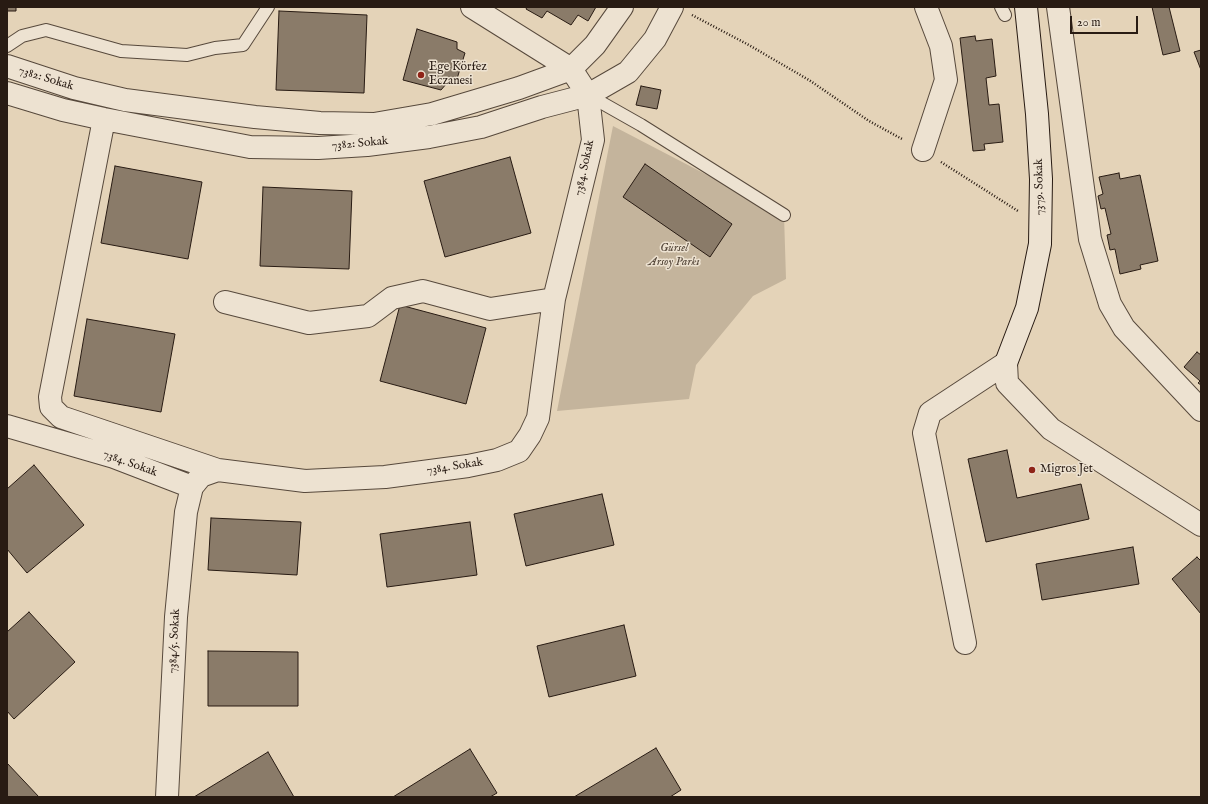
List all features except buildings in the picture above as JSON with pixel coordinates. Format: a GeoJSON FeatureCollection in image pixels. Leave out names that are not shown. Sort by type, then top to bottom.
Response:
{"type":"FeatureCollection","features":[{"type":"Feature","properties":{"kind":"street"},"geometry":{"type":"LineString","coordinates":[[472,7],[571,69]]}},
{"type":"Feature","properties":{"kind":"street","name":"7382: Sokak"},"geometry":{"type":"LineString","coordinates":[[7,66],[74,88],[125,100],[255,117],[320,123],[374,124],[432,114],[520,88],[571,69],[595,45],[622,7]]}},
{"type":"Feature","properties":{"kind":"street"},"geometry":{"type":"LineString","coordinates":[[923,150],[946,80],[941,46],[926,7]]}},
{"type":"Feature","properties":{"kind":"street","name":"7379. Sokak"},"geometry":{"type":"LineString","coordinates":[[1006,363],[1027,308],[1040,244],[1041,179],[1026,7]]}},
{"type":"Feature","properties":{"kind":"street"},"geometry":{"type":"LineString","coordinates":[[1058,7],[1090,239],[1110,304],[1124,328],[1201,410]]}},
{"type":"Feature","properties":{"kind":"street","name":"7382: Sokak"},"geometry":{"type":"LineString","coordinates":[[7,94],[63,110],[104,119],[250,147],[318,148],[398,141],[480,127],[542,107],[588,95],[628,72],[682,11]]}},
{"type":"Feature","properties":{"kind":"street","name":"7384. Sokak"},"geometry":{"type":"LineString","coordinates":[[7,426],[114,457],[192,487],[201,476],[218,470],[305,481],[386,478],[468,466],[497,460],[519,451],[538,418],[554,299],[593,140],[588,95],[571,69]]}},
{"type":"Feature","properties":{"kind":"street"},"geometry":{"type":"LineString","coordinates":[[104,119],[50,397],[51,407],[61,417],[218,470]]}},
{"type":"Feature","properties":{"kind":"street"},"geometry":{"type":"LineString","coordinates":[[225,302],[309,323],[368,316],[392,298],[423,290],[490,308],[554,299]]}},
{"type":"Feature","properties":{"kind":"street"},"geometry":{"type":"LineString","coordinates":[[1006,363],[1007,383],[1051,429],[1201,525]]}},
{"type":"Feature","properties":{"kind":"street"},"geometry":{"type":"LineString","coordinates":[[965,643],[924,433],[930,413],[1006,363]]}},
{"type":"Feature","properties":{"kind":"street","name":"7384/5. Sokak"},"geometry":{"type":"LineString","coordinates":[[167,797],[176,617],[186,512],[192,487]]}},
{"type":"Feature","properties":{"kind":"lane"},"geometry":{"type":"LineString","coordinates":[[7,46],[22,36],[46,30],[121,51],[187,55],[215,48],[243,45],[268,7]]}},
{"type":"Feature","properties":{"kind":"lane"},"geometry":{"type":"LineString","coordinates":[[588,95],[642,125],[784,215]]}},
{"type":"Feature","properties":{"kind":"path"},"geometry":{"type":"LineString","coordinates":[[682,11],[747,44],[809,80],[869,121],[923,150],[1040,225]]}},
{"type":"Feature","properties":{"kind":"green space","name":"Gürsel Arsoy Parkı"},"geometry":{"type":"Polygon","coordinates":[[[613,126],[784,215],[786,279],[753,296],[696,365],[689,399],[557,411],[613,126]]]}},
{"type":"Feature","properties":{"kind":"place","name":"Ege Körfez Eczanesi"},"geometry":{"type":"Point","coordinates":[421,75]}},
{"type":"Feature","properties":{"kind":"place","name":"Migros Jet"},"geometry":{"type":"Point","coordinates":[1032,470]}}]}
